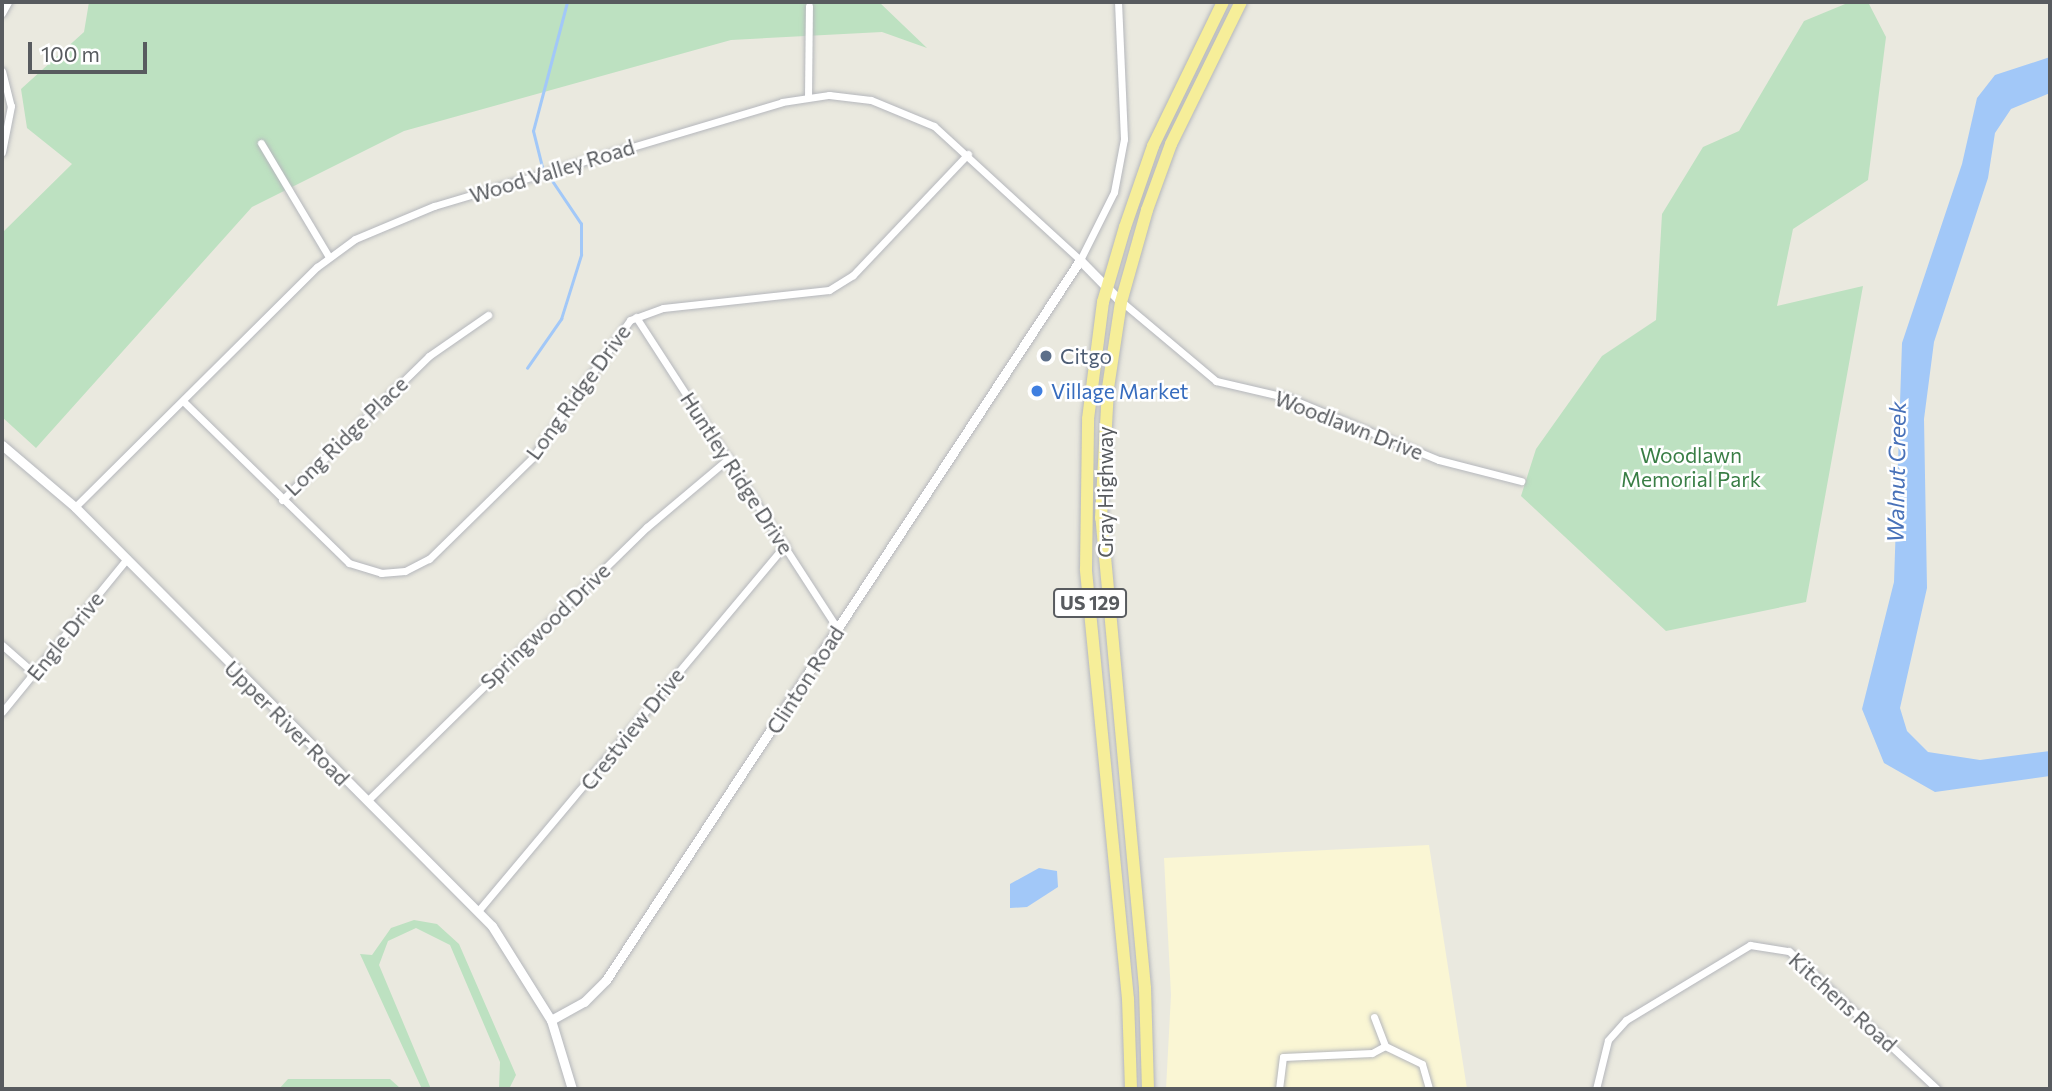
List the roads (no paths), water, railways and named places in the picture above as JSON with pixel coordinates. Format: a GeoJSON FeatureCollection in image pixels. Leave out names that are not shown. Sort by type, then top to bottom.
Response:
{"type":"FeatureCollection","features":[{"type":"Feature","properties":{"kind":"highway","name":"Gray Highway"},"geometry":{"type":"LineString","coordinates":[[1130,1089],[1127,987],[1086,569],[1085,460],[1108,283],[1153,146],[1223,2]]}},
{"type":"Feature","properties":{"kind":"highway","name":"Gray Highway"},"geometry":{"type":"LineString","coordinates":[[1148,1089],[1141,934],[1101,518],[1108,388],[1121,302],[1171,144],[1241,2]]}},
{"type":"Feature","properties":{"kind":"street"},"geometry":{"type":"LineString","coordinates":[[2,13],[8,2]]}},
{"type":"Feature","properties":{"kind":"street"},"geometry":{"type":"LineString","coordinates":[[1118,2],[1124,139],[1114,192],[1080,260],[1108,283],[1121,302]]}},
{"type":"Feature","properties":{"kind":"street"},"geometry":{"type":"LineString","coordinates":[[808,97],[810,6]]}},
{"type":"Feature","properties":{"kind":"street"},"geometry":{"type":"LineString","coordinates":[[2,71],[11,106],[2,152]]}},
{"type":"Feature","properties":{"kind":"street","name":"Wood Valley Road"},"geometry":{"type":"LineString","coordinates":[[75,507],[329,257],[423,210],[808,97],[848,96],[903,110],[968,154],[1080,260]]}},
{"type":"Feature","properties":{"kind":"street"},"geometry":{"type":"LineString","coordinates":[[261,143],[329,257]]}},
{"type":"Feature","properties":{"kind":"street","name":"Long Ridge Drive"},"geometry":{"type":"LineString","coordinates":[[282,500],[360,569],[391,573],[417,567],[532,457],[617,334],[636,317],[829,290],[853,275],[968,154]]}},
{"type":"Feature","properties":{"kind":"street","name":"Clinton Road"},"geometry":{"type":"LineString","coordinates":[[551,1020],[601,985],[1080,260]]}},
{"type":"Feature","properties":{"kind":"street","name":"Woodlawn Drive"},"geometry":{"type":"LineString","coordinates":[[1121,302],[1216,381],[1289,398],[1452,464],[1521,481]]}},
{"type":"Feature","properties":{"kind":"street","name":"Long Ridge Place"},"geometry":{"type":"LineString","coordinates":[[183,401],[282,500],[429,356],[488,315]]}},
{"type":"Feature","properties":{"kind":"street","name":"Huntley Ridge Drive"},"geometry":{"type":"LineString","coordinates":[[636,317],[838,629]]}},
{"type":"Feature","properties":{"kind":"street","name":"Upper River Road"},"geometry":{"type":"LineString","coordinates":[[2,445],[75,507],[478,911],[519,960],[551,1020]]}},
{"type":"Feature","properties":{"kind":"street","name":"Springwood Drive"},"geometry":{"type":"LineString","coordinates":[[367,801],[657,517],[729,458]]}},
{"type":"Feature","properties":{"kind":"street","name":"Crestview Drive"},"geometry":{"type":"LineString","coordinates":[[478,911],[785,545]]}},
{"type":"Feature","properties":{"kind":"street","name":"Engle Drive"},"geometry":{"type":"LineString","coordinates":[[2,712],[127,559]]}},
{"type":"Feature","properties":{"kind":"street"},"geometry":{"type":"LineString","coordinates":[[2,645],[34,673]]}},
{"type":"Feature","properties":{"kind":"street","name":"Kitchens Road"},"geometry":{"type":"LineString","coordinates":[[1596,1089],[1608,1040],[1626,1020],[1750,945],[1789,951],[1937,1089]]}},
{"type":"Feature","properties":{"kind":"street"},"geometry":{"type":"LineString","coordinates":[[1374,1017],[1385,1046],[1422,1064],[1429,1089]]}},
{"type":"Feature","properties":{"kind":"street"},"geometry":{"type":"LineString","coordinates":[[551,1020],[572,1089]]}},
{"type":"Feature","properties":{"kind":"street"},"geometry":{"type":"LineString","coordinates":[[1279,1089],[1283,1057],[1372,1053],[1385,1046]]}},
{"type":"Feature","properties":{"kind":"water"},"geometry":{"type":"Polygon","coordinates":[[[2050,57],[2050,93],[2011,109],[1995,133],[1988,178],[1934,342],[1924,419],[1927,588],[1900,708],[1907,731],[1928,752],[1980,760],[2050,751],[2050,776],[1935,792],[1884,763],[1862,709],[1894,582],[1902,343],[1962,164],[1977,98],[1995,75],[2050,57]]]}},
{"type":"Feature","properties":{"kind":"water"},"geometry":{"type":"Polygon","coordinates":[[[1039,868],[1057,871],[1058,887],[1027,907],[1010,908],[1010,884],[1039,868]]]}},
{"type":"Feature","properties":{"kind":"waterway"},"geometry":{"type":"LineString","coordinates":[[542,167],[533,131],[567,2]]}},
{"type":"Feature","properties":{"kind":"waterway"},"geometry":{"type":"LineString","coordinates":[[527,368],[561,319],[581,255],[581,224],[548,175]]}},
{"type":"Feature","properties":{"kind":"place","name":"Citgo"},"geometry":{"type":"Point","coordinates":[1046,356]}},
{"type":"Feature","properties":{"kind":"place","name":"Village Market"},"geometry":{"type":"Point","coordinates":[1037,391]}},
{"type":"Feature","properties":{"kind":"park label","name":"Woodlawn Memorial Park"},"geometry":{"type":"Point","coordinates":[1691,467]}},
{"type":"Feature","properties":{"kind":"water label","name":"Walnut Creek"},"geometry":{"type":"Point","coordinates":[1896,472]}}]}
